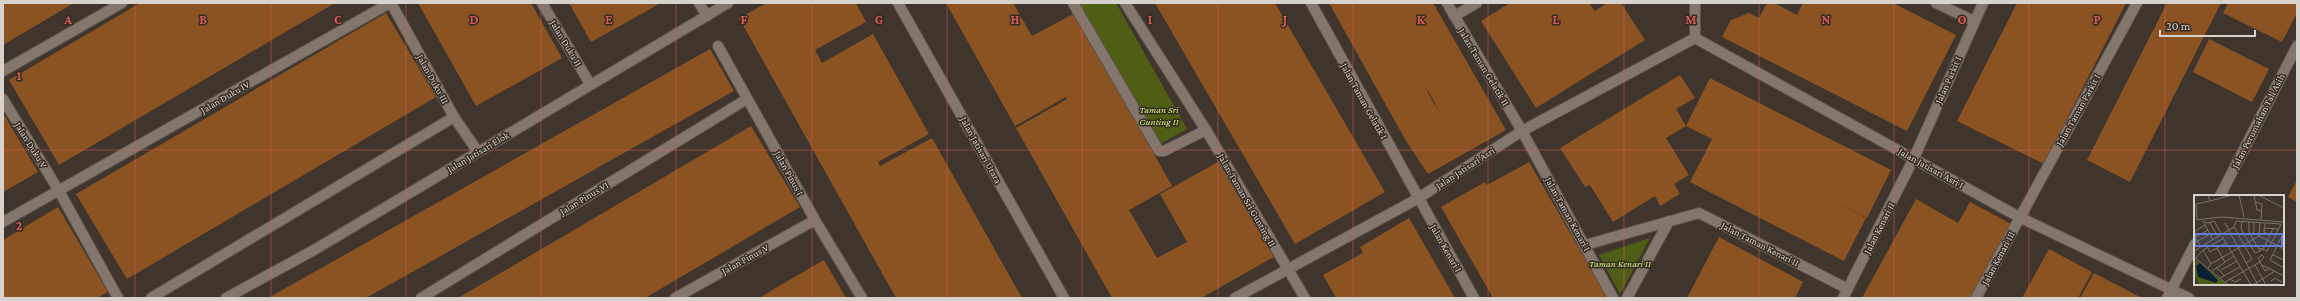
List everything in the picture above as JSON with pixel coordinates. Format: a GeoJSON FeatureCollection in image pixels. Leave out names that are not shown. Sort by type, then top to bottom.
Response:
{"type":"FeatureCollection","features":[{"type":"Feature","properties":{"kind":"street"},"geometry":{"type":"LineString","coordinates":[[3,70],[122,3]]}},
{"type":"Feature","properties":{"kind":"street","name":"Jalan Duku III"},"geometry":{"type":"LineString","coordinates":[[390,3],[454,117],[478,152]]}},
{"type":"Feature","properties":{"kind":"street","name":"Jalan Duku IV"},"geometry":{"type":"LineString","coordinates":[[3,222],[390,3]]}},
{"type":"Feature","properties":{"kind":"street","name":"Jalan Duku II"},"geometry":{"type":"LineString","coordinates":[[542,3],[590,84]]}},
{"type":"Feature","properties":{"kind":"street"},"geometry":{"type":"LineString","coordinates":[[699,3],[707,16]]}},
{"type":"Feature","properties":{"kind":"street","name":"Jalan Jatisari Elok"},"geometry":{"type":"LineString","coordinates":[[226,298],[314,250],[728,3]]}},
{"type":"Feature","properties":{"kind":"street","name":"Jalan Jatisari Utara"},"geometry":{"type":"LineString","coordinates":[[898,3],[1064,298]]}},
{"type":"Feature","properties":{"kind":"street"},"geometry":{"type":"LineString","coordinates":[[1073,3],[1159,151],[1164,151],[1206,130]]}},
{"type":"Feature","properties":{"kind":"street","name":"Jalan Taman Sri Gunting II"},"geometry":{"type":"LineString","coordinates":[[1125,3],[1206,130],[1304,298]]}},
{"type":"Feature","properties":{"kind":"street","name":"Jalan Taman Gelatik I"},"geometry":{"type":"LineString","coordinates":[[1311,3],[1417,199]]}},
{"type":"Feature","properties":{"kind":"street","name":"Jalan Taman Gelatik II"},"geometry":{"type":"LineString","coordinates":[[1447,3],[1522,130]]}},
{"type":"Feature","properties":{"kind":"street"},"geometry":{"type":"LineString","coordinates":[[1454,16],[1476,3]]}},
{"type":"Feature","properties":{"kind":"street"},"geometry":{"type":"LineString","coordinates":[[1694,38],[1695,3]]}},
{"type":"Feature","properties":{"kind":"street"},"geometry":{"type":"LineString","coordinates":[[1936,3],[1974,21]]}},
{"type":"Feature","properties":{"kind":"street","name":"Jalan Parkit I"},"geometry":{"type":"LineString","coordinates":[[1914,158],[1983,3]]}},
{"type":"Feature","properties":{"kind":"street","name":"Jalan Taman Parkit I"},"geometry":{"type":"LineString","coordinates":[[2020,217],[2137,3]]}},
{"type":"Feature","properties":{"kind":"street","name":"Jalan Jatisari Asri"},"geometry":{"type":"LineString","coordinates":[[1235,298],[1417,199],[1522,130],[1694,38]]}},
{"type":"Feature","properties":{"kind":"street","name":"Jalan Jatisari Asri I"},"geometry":{"type":"LineString","coordinates":[[1694,38],[2020,217],[2170,293]]}},
{"type":"Feature","properties":{"kind":"street","name":"Jalan Pinus I"},"geometry":{"type":"LineString","coordinates":[[718,46],[815,220],[862,298]]}},
{"type":"Feature","properties":{"kind":"street","name":"Jalan Perumahan Tali Asih"},"geometry":{"type":"LineString","coordinates":[[2221,195],[2297,46]]}},
{"type":"Feature","properties":{"kind":"street","name":"Jalan Duku V"},"geometry":{"type":"LineString","coordinates":[[3,99],[59,191]]}},
{"type":"Feature","properties":{"kind":"street","name":"Jalan Pinus VI"},"geometry":{"type":"LineString","coordinates":[[421,298],[747,99]]}},
{"type":"Feature","properties":{"kind":"street"},"geometry":{"type":"LineString","coordinates":[[152,298],[454,117]]}},
{"type":"Feature","properties":{"kind":"street","name":"Jalan Taman Kenari I"},"geometry":{"type":"LineString","coordinates":[[1522,130],[1613,298]]}},
{"type":"Feature","properties":{"kind":"street","name":"Jalan Kenari II"},"geometry":{"type":"LineString","coordinates":[[1846,293],[1914,158]]}},
{"type":"Feature","properties":{"kind":"street"},"geometry":{"type":"LineString","coordinates":[[59,191],[118,298]]}},
{"type":"Feature","properties":{"kind":"street","name":"Jalan Kenari I"},"geometry":{"type":"LineString","coordinates":[[1417,199],[1474,298]]}},
{"type":"Feature","properties":{"kind":"street","name":"Jalan Taman Kenari II"},"geometry":{"type":"LineString","coordinates":[[1585,245],[1669,220],[1699,213],[1846,293]]}},
{"type":"Feature","properties":{"kind":"street","name":"Jalan Kenari III"},"geometry":{"type":"LineString","coordinates":[[1976,298],[2020,217]]}},
{"type":"Feature","properties":{"kind":"street","name":"Jalan Pinus V"},"geometry":{"type":"LineString","coordinates":[[681,296],[815,220]]}},
{"type":"Feature","properties":{"kind":"street"},"geometry":{"type":"LineString","coordinates":[[1627,298],[1669,220]]}},
{"type":"Feature","properties":{"kind":"street"},"geometry":{"type":"LineString","coordinates":[[2189,298],[2170,293],[2194,246]]}},
{"type":"Feature","properties":{"kind":"green space","name":"Taman Sri Gunting II"},"geometry":{"type":"Polygon","coordinates":[[[1077,3],[1116,3],[1187,129],[1157,146],[1077,3]]]}},
{"type":"Feature","properties":{"kind":"green space","name":"Taman Kenari II"},"geometry":{"type":"Polygon","coordinates":[[[1650,238],[1620,294],[1599,255],[1650,238]]]}},
{"type":"Feature","properties":{"kind":"building"},"geometry":{"type":"Polygon","coordinates":[[[3,3],[74,3],[3,45],[3,3]]]}},
{"type":"Feature","properties":{"kind":"building"},"geometry":{"type":"Polygon","coordinates":[[[140,3],[335,3],[59,165],[9,80],[140,3]]]}},
{"type":"Feature","properties":{"kind":"building"},"geometry":{"type":"Polygon","coordinates":[[[418,3],[531,3],[562,58],[476,106],[418,3]]]}},
{"type":"Feature","properties":{"kind":"building"},"geometry":{"type":"Polygon","coordinates":[[[569,3],[661,3],[591,42],[569,3]]]}},
{"type":"Feature","properties":{"kind":"building"},"geometry":{"type":"Polygon","coordinates":[[[767,3],[856,3],[866,22],[815,50],[822,63],[873,34],[929,134],[878,162],[880,166],[932,138],[1022,298],[896,298],[739,18],[767,3]]]}},
{"type":"Feature","properties":{"kind":"building"},"geometry":{"type":"Polygon","coordinates":[[[946,3],[1013,3],[1032,36],[1075,13],[1172,186],[1129,210],[1157,258],[1187,242],[1160,194],[1220,161],[1274,257],[1201,298],[1112,298],[1016,128],[1067,99],[1066,97],[1015,126],[946,3]]]}},
{"type":"Feature","properties":{"kind":"building"},"geometry":{"type":"Polygon","coordinates":[[[1155,3],[1275,3],[1385,192],[1295,244],[1155,3]]]}},
{"type":"Feature","properties":{"kind":"building"},"geometry":{"type":"Polygon","coordinates":[[[1329,3],[1433,3],[1506,130],[1428,174],[1406,141],[1329,3]],[[1424,84],[1431,99],[1441,114],[1424,84]]]}},
{"type":"Feature","properties":{"kind":"building"},"geometry":{"type":"Polygon","coordinates":[[[1510,3],[1589,3],[1595,11],[1607,3],[1621,3],[1645,40],[1536,108],[1481,21],[1510,3]]]}},
{"type":"Feature","properties":{"kind":"building"},"geometry":{"type":"Polygon","coordinates":[[[1767,3],[1774,3],[1797,15],[1803,3],[1893,3],[1956,35],[1907,131],[1722,37],[1731,20],[1749,13],[1759,18],[1767,3]]]}},
{"type":"Feature","properties":{"kind":"building"},"geometry":{"type":"Polygon","coordinates":[[[2017,3],[2126,3],[2044,164],[1957,121],[2017,3]]]}},
{"type":"Feature","properties":{"kind":"building"},"geometry":{"type":"Polygon","coordinates":[[[2167,3],[2221,3],[2130,182],[2087,160],[2167,3]]]}},
{"type":"Feature","properties":{"kind":"building"},"geometry":{"type":"Polygon","coordinates":[[[2228,3],[2297,3],[2297,13],[2282,42],[2223,13],[2228,3]]]}},
{"type":"Feature","properties":{"kind":"building"},"geometry":{"type":"Polygon","coordinates":[[[386,13],[436,97],[127,279],[76,194],[386,13]]]}},
{"type":"Feature","properties":{"kind":"building"},"geometry":{"type":"Polygon","coordinates":[[[2209,39],[2269,69],[2252,102],[2193,72],[2209,39]]]}},
{"type":"Feature","properties":{"kind":"building"},"geometry":{"type":"Polygon","coordinates":[[[710,49],[734,91],[366,298],[268,298],[710,49]]]}},
{"type":"Feature","properties":{"kind":"building"},"geometry":{"type":"Polygon","coordinates":[[[1680,75],[1695,98],[1676,109],[1686,126],[1666,138],[1689,175],[1674,184],[1680,194],[1660,206],[1655,196],[1613,222],[1590,185],[1585,187],[1560,148],[1680,75]]]}},
{"type":"Feature","properties":{"kind":"building"},"geometry":{"type":"Polygon","coordinates":[[[1710,78],[1891,170],[1867,218],[1826,198],[1866,218],[1844,261],[1690,182],[1712,139],[1686,126],[1710,78]]]}},
{"type":"Feature","properties":{"kind":"building"},"geometry":{"type":"Polygon","coordinates":[[[3,113],[38,172],[3,192],[3,113]]]}},
{"type":"Feature","properties":{"kind":"building"},"geometry":{"type":"Polygon","coordinates":[[[751,126],[800,207],[645,298],[458,298],[751,126]]]}},
{"type":"Feature","properties":{"kind":"building"},"geometry":{"type":"Polygon","coordinates":[[[1529,162],[1608,298],[1493,298],[1441,207],[1485,182],[1487,185],[1529,162]]]}},
{"type":"Feature","properties":{"kind":"building"},"geometry":{"type":"Polygon","coordinates":[[[2297,180],[2297,202],[2288,197],[2297,180]]]}},
{"type":"Feature","properties":{"kind":"building"},"geometry":{"type":"Polygon","coordinates":[[[1916,199],[1958,223],[1970,202],[2013,225],[1972,298],[1862,298],[1916,199]]]}},
{"type":"Feature","properties":{"kind":"building"},"geometry":{"type":"Polygon","coordinates":[[[58,207],[108,292],[97,298],[3,298],[3,240],[58,207]]]}},
{"type":"Feature","properties":{"kind":"building"},"geometry":{"type":"Polygon","coordinates":[[[1409,218],[1455,298],[1336,298],[1323,275],[1363,253],[1360,247],[1409,218]]]}},
{"type":"Feature","properties":{"kind":"building"},"geometry":{"type":"Polygon","coordinates":[[[1719,237],[1803,282],[1795,298],[1687,298],[1719,237]]]}},
{"type":"Feature","properties":{"kind":"building"},"geometry":{"type":"Polygon","coordinates":[[[2049,249],[2092,272],[2078,298],[2022,298],[2049,249]]]}},
{"type":"Feature","properties":{"kind":"building"},"geometry":{"type":"Polygon","coordinates":[[[824,260],[846,298],[759,298],[779,286],[824,260]]]}},
{"type":"Feature","properties":{"kind":"building"},"geometry":{"type":"Polygon","coordinates":[[[2094,273],[2142,298],[2080,298],[2094,273]]]}}]}
